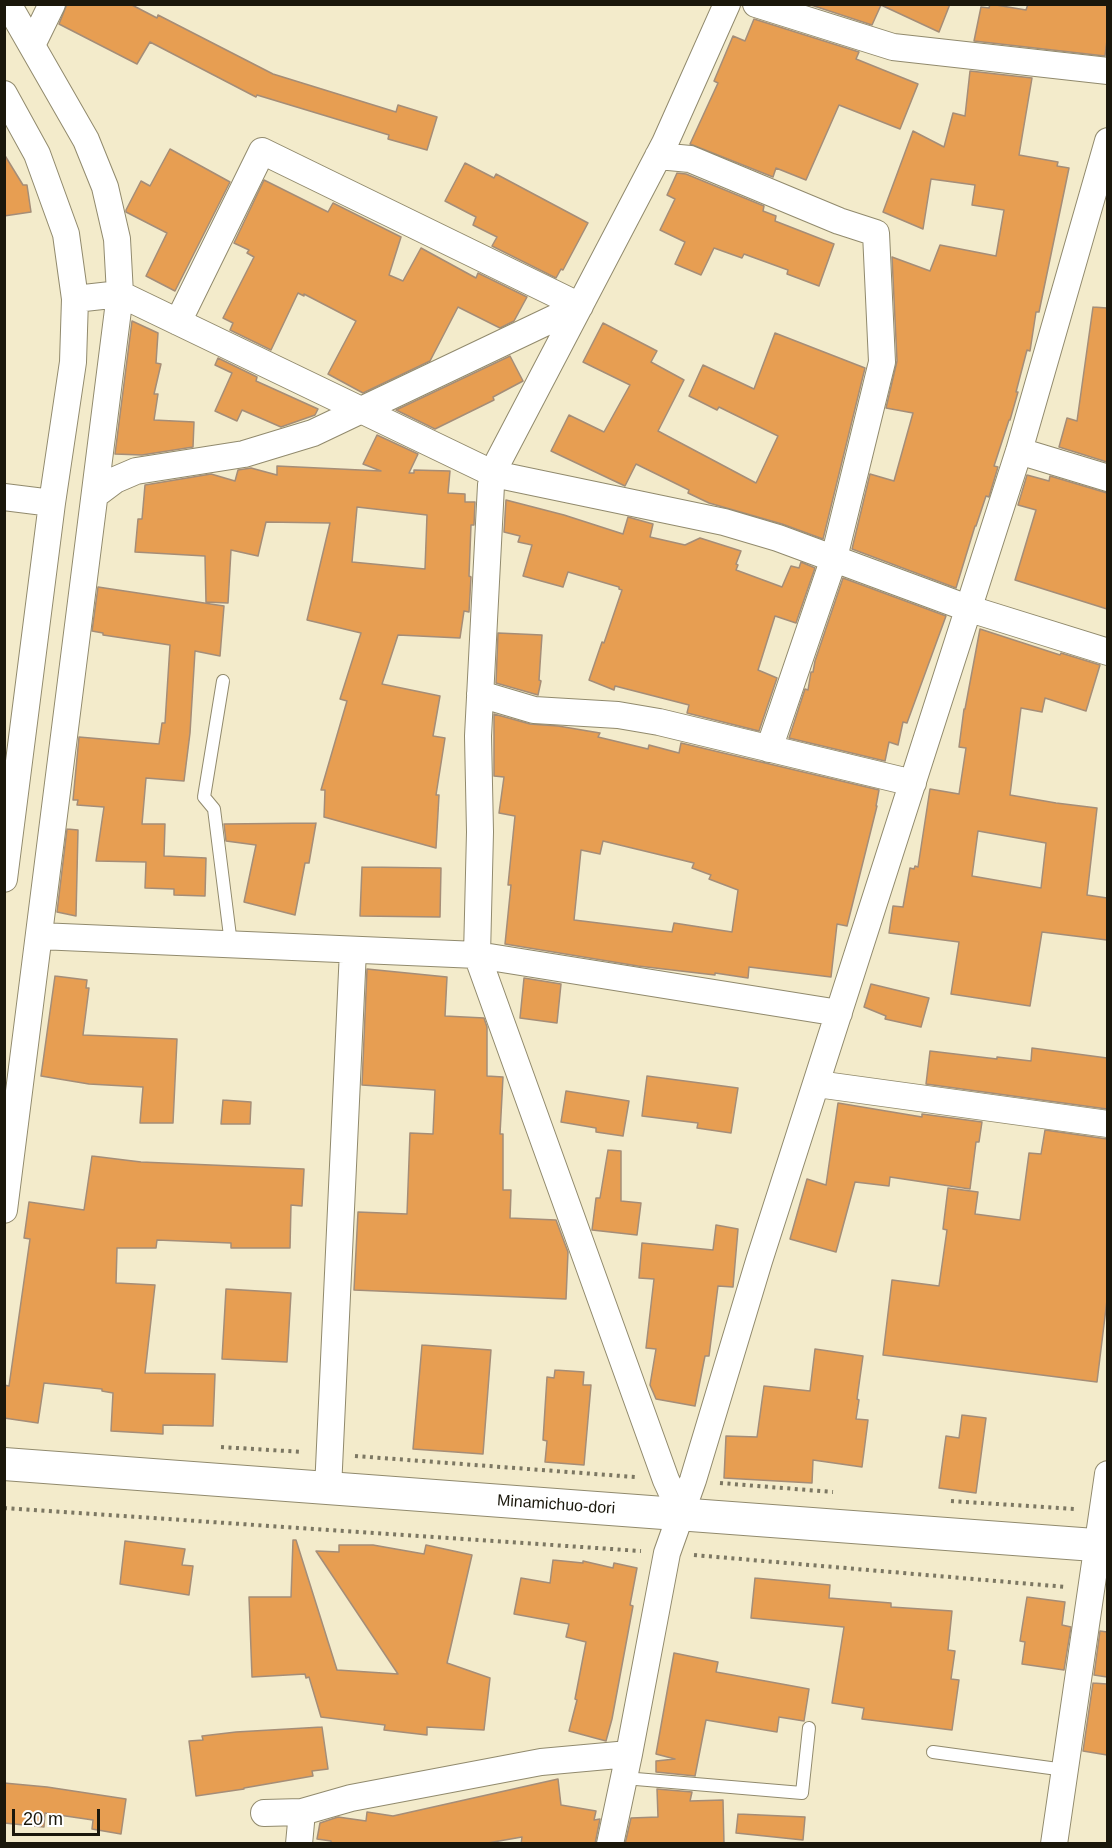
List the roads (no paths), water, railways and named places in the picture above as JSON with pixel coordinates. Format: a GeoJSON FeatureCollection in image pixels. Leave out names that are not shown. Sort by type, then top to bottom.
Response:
{"type":"FeatureCollection","features":[{"type":"Feature","properties":{"kind":"street"},"geometry":{"type":"LineString","coordinates":[[4,1210],[120,294],[117,239],[105,187],[86,140],[8,4]]}},
{"type":"Feature","properties":{"kind":"street"},"geometry":{"type":"LineString","coordinates":[[32,45],[52,4]]}},
{"type":"Feature","properties":{"kind":"street"},"geometry":{"type":"LineString","coordinates":[[682,1515],[666,1480],[477,955],[480,832],[478,736],[490,485],[499,460],[658,156],[727,4]]}},
{"type":"Feature","properties":{"kind":"street"},"geometry":{"type":"LineString","coordinates":[[756,4],[893,47],[1107,71]]}},
{"type":"Feature","properties":{"kind":"street"},"geometry":{"type":"LineString","coordinates":[[4,94],[37,154],[66,234],[75,299],[73,362],[52,503],[4,879]]}},
{"type":"Feature","properties":{"kind":"street"},"geometry":{"type":"LineString","coordinates":[[610,1844],[667,1553],[682,1515],[759,1261],[1019,452],[1107,141]]}},
{"type":"Feature","properties":{"kind":"street"},"geometry":{"type":"LineString","coordinates":[[178,322],[262,152],[580,306]]}},
{"type":"Feature","properties":{"kind":"street"},"geometry":{"type":"LineString","coordinates":[[658,156],[690,159],[839,221],[876,233],[882,362],[834,558],[769,749]]}},
{"type":"Feature","properties":{"kind":"street"},"geometry":{"type":"LineString","coordinates":[[75,299],[120,294],[494,474],[724,522],[778,538],[970,609],[1107,652]]}},
{"type":"Feature","properties":{"kind":"street"},"geometry":{"type":"LineString","coordinates":[[95,495],[115,480],[136,471],[244,454],[313,433],[580,306]]}},
{"type":"Feature","properties":{"kind":"street"},"geometry":{"type":"LineString","coordinates":[[1019,452],[1107,478]]}},
{"type":"Feature","properties":{"kind":"street"},"geometry":{"type":"LineString","coordinates":[[4,497],[52,503]]}},
{"type":"Feature","properties":{"kind":"street"},"geometry":{"type":"LineString","coordinates":[[480,694],[534,710],[618,715],[658,722],[913,783]]}},
{"type":"Feature","properties":{"kind":"street"},"geometry":{"type":"LineString","coordinates":[[39,936],[477,955],[839,1013]]}},
{"type":"Feature","properties":{"kind":"street"},"geometry":{"type":"LineString","coordinates":[[328,1488],[352,950]]}},
{"type":"Feature","properties":{"kind":"street"},"geometry":{"type":"LineString","coordinates":[[817,1084],[1107,1124]]}},
{"type":"Feature","properties":{"kind":"street","name":"Minamichuo-dori"},"geometry":{"type":"LineString","coordinates":[[4,1464],[1103,1545]]}},
{"type":"Feature","properties":{"kind":"street"},"geometry":{"type":"LineString","coordinates":[[1054,1844],[1092,1590],[1103,1545],[1102,1510],[1107,1474]]}},
{"type":"Feature","properties":{"kind":"street"},"geometry":{"type":"LineString","coordinates":[[264,1813],[302,1812],[351,1798],[542,1762],[627,1766]]}},
{"type":"Feature","properties":{"kind":"street"},"geometry":{"type":"LineString","coordinates":[[299,1844],[302,1812]]}},
{"type":"Feature","properties":{"kind":"lane"},"geometry":{"type":"LineString","coordinates":[[223,681],[204,797],[214,809],[231,944]]}},
{"type":"Feature","properties":{"kind":"lane"},"geometry":{"type":"LineString","coordinates":[[627,1766],[802,1793],[809,1728]]}},
{"type":"Feature","properties":{"kind":"lane"},"geometry":{"type":"LineString","coordinates":[[933,1752],[1065,1770]]}}]}
